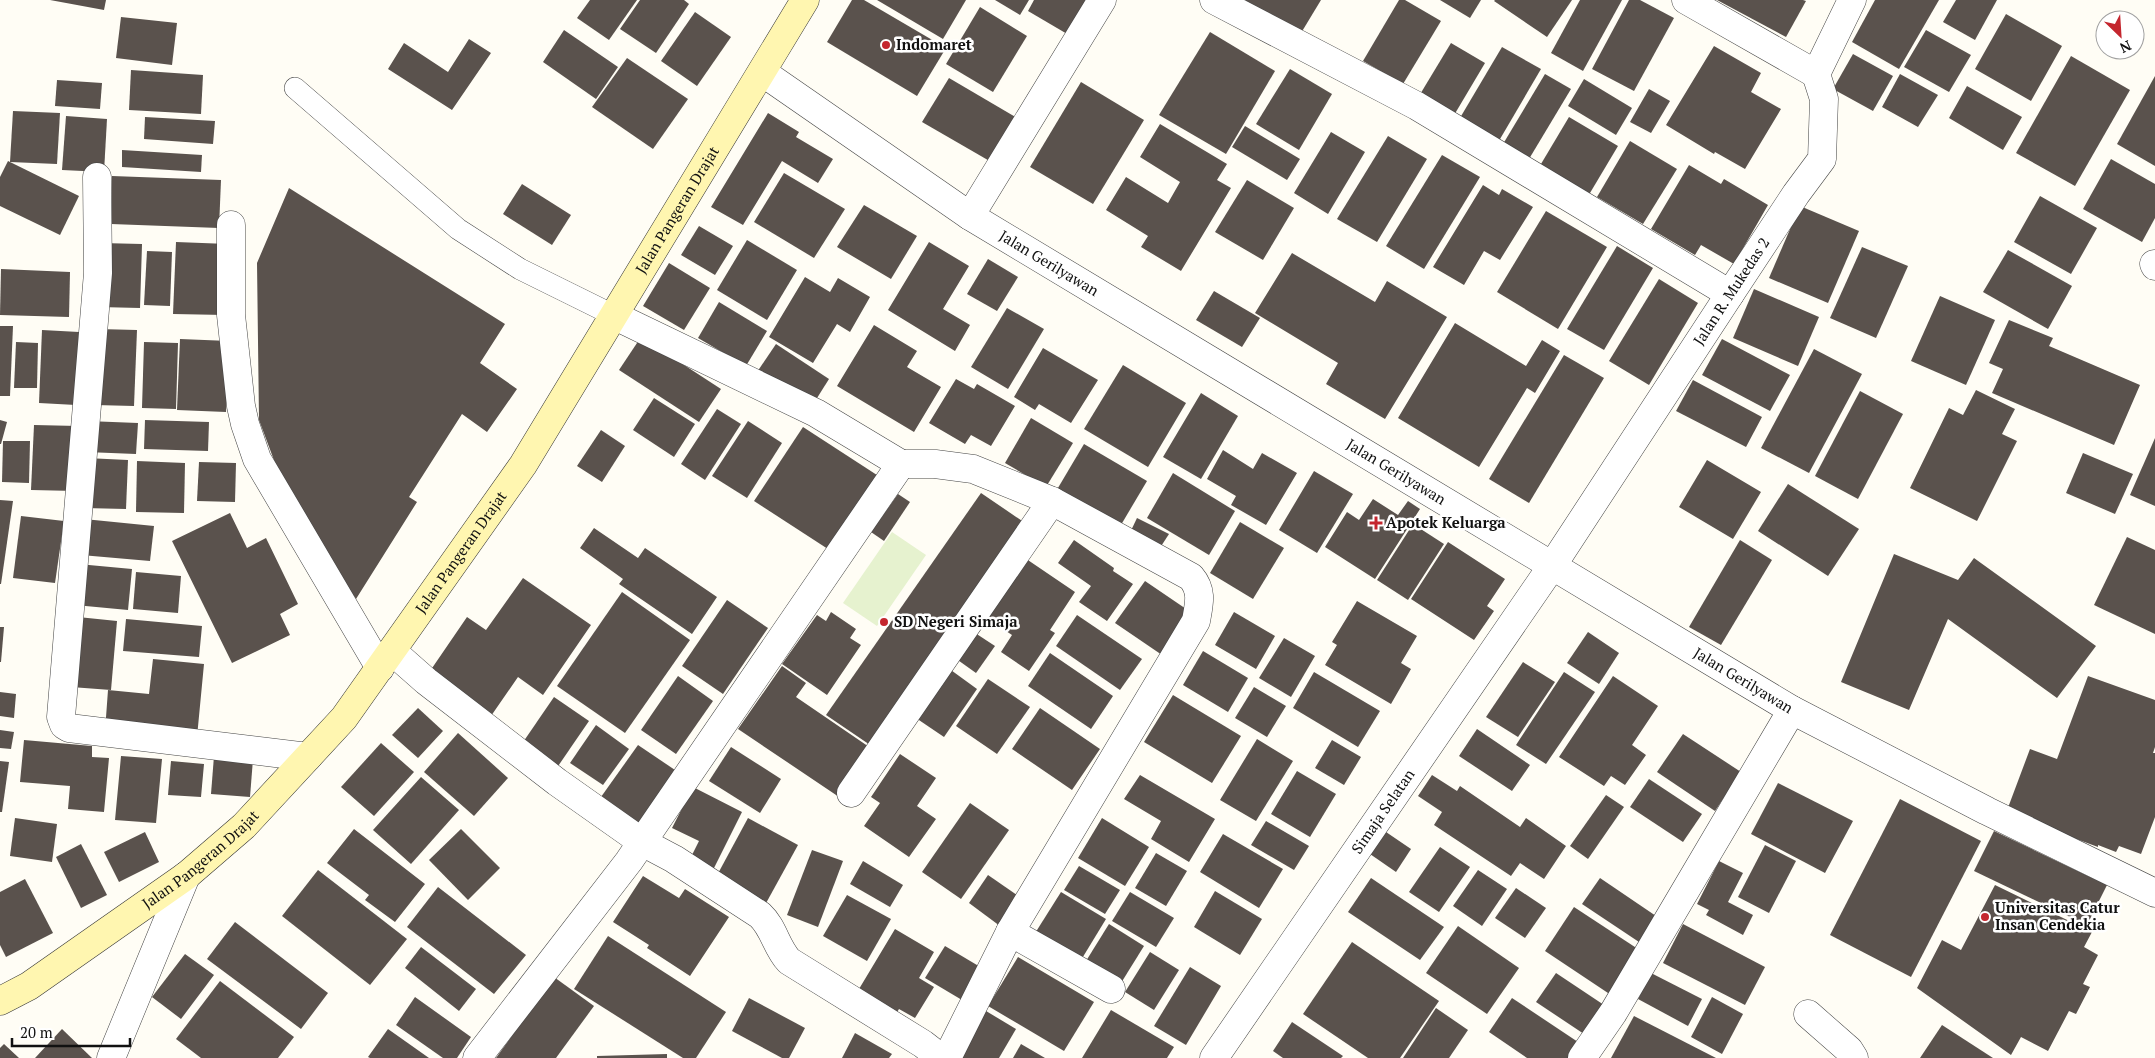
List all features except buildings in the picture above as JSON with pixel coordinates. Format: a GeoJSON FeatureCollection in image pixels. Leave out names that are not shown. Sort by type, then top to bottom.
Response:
{"type":"FeatureCollection","features":[{"type":"Feature","properties":{"kind":"street","name":"Jalan Pangeran Drajat"},"geometry":{"type":"LineString","coordinates":[[0,1001],[29,986],[186,876],[244,826],[344,718],[523,465],[805,0]]}},
{"type":"Feature","properties":{"kind":"street"},"geometry":{"type":"LineString","coordinates":[[970,216],[1102,0]]}},
{"type":"Feature","properties":{"kind":"street"},"geometry":{"type":"LineString","coordinates":[[1214,0],[1417,106],[1730,294]]}},
{"type":"Feature","properties":{"kind":"street"},"geometry":{"type":"LineString","coordinates":[[1686,0],[1816,74],[1852,0]]}},
{"type":"Feature","properties":{"kind":"street","name":"Jalan Gerilyawan"},"geometry":{"type":"LineString","coordinates":[[762,72],[970,216],[1792,710],[1987,812],[2155,894]]}},
{"type":"Feature","properties":{"kind":"street","name":"Jalan R. Mukedas 2"},"geometry":{"type":"LineString","coordinates":[[1552,566],[1796,194],[1822,159],[1824,99],[1816,74]]}},
{"type":"Feature","properties":{"kind":"street"},"geometry":{"type":"LineString","coordinates":[[97,177],[98,273],[61,709],[64,724],[69,728],[308,757]]}},
{"type":"Feature","properties":{"kind":"street"},"geometry":{"type":"LineString","coordinates":[[231,225],[231,315],[244,424],[257,459],[386,659],[426,681],[557,782],[642,842],[674,860],[760,915],[768,923],[781,952],[789,961],[923,1044],[941,1058]]}},
{"type":"Feature","properties":{"kind":"street"},"geometry":{"type":"LineString","coordinates":[[615,316],[816,413],[901,464],[935,464],[973,469],[1052,501],[1191,577],[1198,586],[1200,598],[1196,620],[1010,932],[947,1058]]}},
{"type":"Feature","properties":{"kind":"street"},"geometry":{"type":"LineString","coordinates":[[479,1057],[642,842],[901,464]]}},
{"type":"Feature","properties":{"kind":"street"},"geometry":{"type":"LineString","coordinates":[[851,793],[1052,501]]}},
{"type":"Feature","properties":{"kind":"street","name":"Simaja Selatan"},"geometry":{"type":"LineString","coordinates":[[1214,1058],[1552,566]]}},
{"type":"Feature","properties":{"kind":"street"},"geometry":{"type":"LineString","coordinates":[[1582,1058],[1613,1013],[1792,710]]}},
{"type":"Feature","properties":{"kind":"street"},"geometry":{"type":"LineString","coordinates":[[111,1058],[186,876]]}},
{"type":"Feature","properties":{"kind":"street"},"geometry":{"type":"LineString","coordinates":[[1010,932],[1111,989]]}},
{"type":"Feature","properties":{"kind":"street"},"geometry":{"type":"LineString","coordinates":[[1808,1014],[1848,1050],[1854,1058]]}},
{"type":"Feature","properties":{"kind":"lane"},"geometry":{"type":"LineString","coordinates":[[295,88],[416,195],[458,229],[520,269],[615,316]]}},
{"type":"Feature","properties":{"kind":"green space"},"geometry":{"type":"Polygon","coordinates":[[[892,532],[926,555],[877,626],[843,603],[892,532]]]}},
{"type":"Feature","properties":{"kind":"place","name":"Indomaret"},"geometry":{"type":"Point","coordinates":[886,45]}},
{"type":"Feature","properties":{"kind":"place","name":"Apotek Keluarga"},"geometry":{"type":"Point","coordinates":[1376,523]}},
{"type":"Feature","properties":{"kind":"place","name":"SD Negeri Simaja"},"geometry":{"type":"Point","coordinates":[884,622]}},
{"type":"Feature","properties":{"kind":"place","name":"Universitas Catur Insan Cendekia"},"geometry":{"type":"Point","coordinates":[1985,917]}}]}
